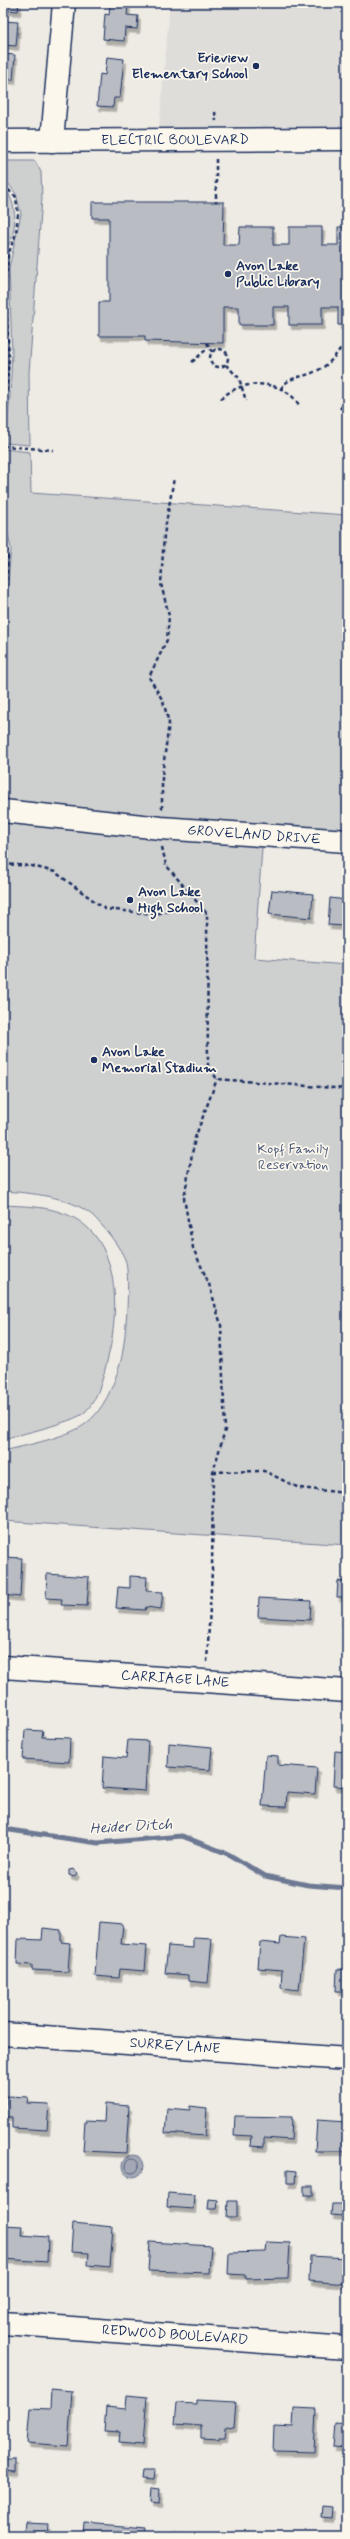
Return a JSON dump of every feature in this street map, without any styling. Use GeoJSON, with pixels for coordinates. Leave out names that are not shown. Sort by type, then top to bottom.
{"type":"FeatureCollection","features":[{"type":"Feature","properties":{"kind":"street"},"geometry":{"type":"LineString","coordinates":[[52,141],[64,3]]}},
{"type":"Feature","properties":{"kind":"street","name":"ELECTRIC BOULEVARD"},"geometry":{"type":"LineString","coordinates":[[3,141],[347,138]]}},
{"type":"Feature","properties":{"kind":"street","name":"GROVELAND DRIVE"},"geometry":{"type":"LineString","coordinates":[[3,811],[161,828],[347,841]]}},
{"type":"Feature","properties":{"kind":"street","name":"CARRIAGE LANE"},"geometry":{"type":"LineString","coordinates":[[3,1667],[347,1691]]}},
{"type":"Feature","properties":{"kind":"street","name":"SURREY LANE"},"geometry":{"type":"LineString","coordinates":[[3,2034],[347,2059]]}},
{"type":"Feature","properties":{"kind":"street","name":"REDWOOD BOULEVARD"},"geometry":{"type":"LineString","coordinates":[[3,2323],[347,2348]]}},
{"type":"Feature","properties":{"kind":"path"},"geometry":{"type":"LineString","coordinates":[[216,154],[216,202]]}},
{"type":"Feature","properties":{"kind":"path"},"geometry":{"type":"LineString","coordinates":[[3,185],[16,197],[18,214],[16,233],[8,255],[5,285],[9,358],[3,434]]}},
{"type":"Feature","properties":{"kind":"path"},"geometry":{"type":"LineString","coordinates":[[207,343],[208,348],[212,352]]}},
{"type":"Feature","properties":{"kind":"path"},"geometry":{"type":"LineString","coordinates":[[282,389],[288,380],[315,372],[325,366],[334,358],[342,346]]}},
{"type":"Feature","properties":{"kind":"path"},"geometry":{"type":"LineString","coordinates":[[192,362],[208,348]]}},
{"type":"Feature","properties":{"kind":"path"},"geometry":{"type":"LineString","coordinates":[[218,349],[224,350],[228,354],[226,365],[221,368],[211,363],[210,357],[212,352],[218,349]]}},
{"type":"Feature","properties":{"kind":"path"},"geometry":{"type":"LineString","coordinates":[[226,365],[239,378],[246,401]]}},
{"type":"Feature","properties":{"kind":"path"},"geometry":{"type":"LineString","coordinates":[[221,399],[226,394],[242,387],[260,385],[282,389],[296,399],[299,405]]}},
{"type":"Feature","properties":{"kind":"path"},"geometry":{"type":"LineString","coordinates":[[340,409],[347,400]]}},
{"type":"Feature","properties":{"kind":"path"},"geometry":{"type":"LineString","coordinates":[[3,446],[54,450]]}},
{"type":"Feature","properties":{"kind":"path"},"geometry":{"type":"LineString","coordinates":[[3,521],[8,558],[3,610]]}},
{"type":"Feature","properties":{"kind":"path"},"geometry":{"type":"LineString","coordinates":[[3,864],[32,866],[55,872],[105,909],[154,914],[182,909],[207,914]]}},
{"type":"Feature","properties":{"kind":"path"},"geometry":{"type":"LineString","coordinates":[[206,1681],[212,1571],[213,1472],[225,1430],[222,1324],[209,1284],[193,1248],[184,1198],[195,1138],[217,1079]]}},
{"type":"Feature","properties":{"kind":"path"},"geometry":{"type":"LineString","coordinates":[[213,1472],[264,1471],[299,1488],[347,1493]]}},
{"type":"Feature","properties":{"kind":"shaded area","name":"Erieview Elementary School"},"geometry":{"type":"Polygon","coordinates":[[[170,3],[347,3],[347,129],[159,129],[170,3]]]}},
{"type":"Feature","properties":{"kind":"green space"},"geometry":{"type":"Polygon","coordinates":[[[3,161],[35,161],[41,172],[42,198],[29,373],[30,445],[5,443],[10,396],[12,353],[9,268],[21,214],[16,194],[8,183],[3,181],[3,161]]]}},
{"type":"Feature","properties":{"kind":"green space"},"geometry":{"type":"Polygon","coordinates":[[[3,188],[8,193],[12,201],[15,220],[12,238],[8,246],[3,251],[3,188]]]}},
{"type":"Feature","properties":{"kind":"green space"},"geometry":{"type":"Polygon","coordinates":[[[3,310],[7,351],[3,409],[3,310]]]}},
{"type":"Feature","properties":{"kind":"green space"},"geometry":{"type":"Polygon","coordinates":[[[4,449],[30,452],[31,493],[347,515],[347,836],[3,806],[3,634],[11,549],[3,509],[4,449]]]}},
{"type":"Feature","properties":{"kind":"green space","name":"Avon Lake High School"},"geometry":{"type":"Polygon","coordinates":[[[3,811],[263,835],[254,958],[347,965],[347,1545],[3,1521],[3,1451],[45,1441],[84,1425],[97,1413],[107,1398],[115,1381],[122,1355],[126,1328],[128,1283],[126,1262],[124,1257],[111,1237],[92,1215],[83,1209],[61,1200],[37,1194],[3,1191],[3,811]]]}},
{"type":"Feature","properties":{"kind":"green space"},"geometry":{"type":"Polygon","coordinates":[[[3,1205],[39,1207],[60,1212],[79,1221],[94,1234],[104,1250],[110,1269],[114,1289],[115,1309],[110,1349],[106,1365],[98,1392],[90,1407],[78,1417],[45,1428],[3,1439],[3,1205]]]}},
{"type":"Feature","properties":{"kind":"water"},"geometry":{"type":"Polygon","coordinates":[[[133,2155],[141,2158],[144,2166],[141,2174],[133,2177],[125,2174],[122,2166],[125,2158],[133,2155]]]}},
{"type":"Feature","properties":{"kind":"building"},"geometry":{"type":"Polygon","coordinates":[[[3,3],[19,3],[18,11],[3,10],[3,3]]]}},
{"type":"Feature","properties":{"kind":"building"},"geometry":{"type":"Polygon","coordinates":[[[110,4],[128,5],[127,15],[138,16],[137,29],[125,28],[124,41],[103,39],[105,14],[109,15],[110,4]]]}},
{"type":"Feature","properties":{"kind":"building"},"geometry":{"type":"Polygon","coordinates":[[[3,21],[18,22],[16,46],[3,45],[3,21]]]}},
{"type":"Feature","properties":{"kind":"building"},"geometry":{"type":"Polygon","coordinates":[[[3,54],[15,55],[13,80],[4,79],[3,90],[3,54]]]}},
{"type":"Feature","properties":{"kind":"building"},"geometry":{"type":"Polygon","coordinates":[[[107,57],[124,59],[120,98],[114,98],[113,107],[97,106],[100,74],[105,75],[107,57]]]}},
{"type":"Feature","properties":{"kind":"building","name":"Avon Lake Public Library"},"geometry":{"type":"Polygon","coordinates":[[[92,202],[224,202],[223,245],[239,245],[240,227],[273,227],[273,245],[289,245],[289,227],[322,227],[322,245],[338,245],[338,227],[347,227],[347,325],[338,325],[338,307],[322,307],[322,325],[289,325],[289,307],[273,307],[273,325],[239,325],[239,307],[223,307],[223,343],[145,341],[145,336],[99,336],[99,302],[109,302],[109,218],[92,218],[92,202]]]}},
{"type":"Feature","properties":{"kind":"building"},"geometry":{"type":"Polygon","coordinates":[[[272,890],[313,894],[311,918],[269,914],[272,890]]]}},
{"type":"Feature","properties":{"kind":"building"},"geometry":{"type":"Polygon","coordinates":[[[330,898],[347,900],[347,936],[343,935],[344,926],[328,925],[330,898]]]}},
{"type":"Feature","properties":{"kind":"building"},"geometry":{"type":"Polygon","coordinates":[[[3,1557],[22,1558],[20,1597],[3,1595],[3,1557]]]}},
{"type":"Feature","properties":{"kind":"building"},"geometry":{"type":"Polygon","coordinates":[[[47,1574],[89,1577],[87,1606],[61,1605],[62,1599],[46,1598],[47,1574]]]}},
{"type":"Feature","properties":{"kind":"building"},"geometry":{"type":"Polygon","coordinates":[[[130,1576],[147,1577],[146,1591],[163,1592],[161,1609],[146,1607],[145,1610],[116,1608],[118,1587],[130,1588],[130,1576]]]}},
{"type":"Feature","properties":{"kind":"building"},"geometry":{"type":"Polygon","coordinates":[[[345,1577],[347,1577],[347,1626],[342,1625],[344,1597],[337,1597],[338,1581],[344,1582],[345,1577]]]}},
{"type":"Feature","properties":{"kind":"building"},"geometry":{"type":"Polygon","coordinates":[[[259,1598],[311,1601],[310,1620],[258,1617],[259,1598]]]}},
{"type":"Feature","properties":{"kind":"building"},"geometry":{"type":"Polygon","coordinates":[[[25,1730],[43,1731],[42,1737],[70,1738],[69,1762],[23,1759],[25,1730]]]}},
{"type":"Feature","properties":{"kind":"building"},"geometry":{"type":"Polygon","coordinates":[[[128,1740],[148,1741],[145,1791],[102,1788],[104,1756],[126,1758],[128,1740]]]}},
{"type":"Feature","properties":{"kind":"building"},"geometry":{"type":"Polygon","coordinates":[[[169,1743],[212,1747],[210,1770],[168,1767],[169,1743]]]}},
{"type":"Feature","properties":{"kind":"building"},"geometry":{"type":"Polygon","coordinates":[[[335,1751],[347,1752],[347,1787],[333,1786],[335,1751]]]}},
{"type":"Feature","properties":{"kind":"building"},"geometry":{"type":"Polygon","coordinates":[[[266,1755],[278,1756],[278,1765],[317,1768],[315,1794],[287,1792],[286,1807],[262,1806],[266,1755]]]}},
{"type":"Feature","properties":{"kind":"building"},"geometry":{"type":"Polygon","coordinates":[[[74,1869],[77,1873],[74,1877],[69,1875],[69,1870],[74,1869]]]}},
{"type":"Feature","properties":{"kind":"building"},"geometry":{"type":"Polygon","coordinates":[[[99,1922],[123,1924],[121,1944],[147,1946],[145,1971],[120,1969],[119,1978],[95,1976],[99,1922]]]}},
{"type":"Feature","properties":{"kind":"building"},"geometry":{"type":"Polygon","coordinates":[[[43,1928],[61,1930],[61,1942],[70,1943],[68,1972],[32,1970],[32,1965],[17,1964],[18,1939],[42,1940],[43,1928]]]}},
{"type":"Feature","properties":{"kind":"building"},"geometry":{"type":"Polygon","coordinates":[[[281,1937],[304,1939],[299,1990],[281,1988],[282,1970],[258,1968],[260,1942],[280,1944],[281,1937]]]}},
{"type":"Feature","properties":{"kind":"building"},"geometry":{"type":"Polygon","coordinates":[[[193,1938],[212,1939],[208,1983],[188,1981],[188,1975],[165,1973],[168,1946],[193,1948],[193,1938]]]}},
{"type":"Feature","properties":{"kind":"building"},"geometry":{"type":"Polygon","coordinates":[[[337,1969],[347,1970],[347,1991],[336,1991],[337,1969]]]}},
{"type":"Feature","properties":{"kind":"building"},"geometry":{"type":"Polygon","coordinates":[[[7,2096],[28,2097],[27,2103],[49,2104],[47,2130],[12,2128],[12,2117],[5,2117],[7,2096]]]}},
{"type":"Feature","properties":{"kind":"building"},"geometry":{"type":"Polygon","coordinates":[[[105,2104],[129,2106],[126,2153],[83,2151],[85,2121],[104,2122],[105,2104]]]}},
{"type":"Feature","properties":{"kind":"building"},"geometry":{"type":"Polygon","coordinates":[[[190,2106],[207,2108],[205,2136],[165,2133],[167,2108],[190,2110],[190,2106]]]}},
{"type":"Feature","properties":{"kind":"building"},"geometry":{"type":"Polygon","coordinates":[[[235,2116],[292,2117],[291,2140],[264,2138],[264,2147],[250,2146],[251,2136],[234,2135],[235,2116]]]}},
{"type":"Feature","properties":{"kind":"building"},"geometry":{"type":"Polygon","coordinates":[[[317,2120],[347,2122],[347,2151],[315,2151],[317,2120]]]}},
{"type":"Feature","properties":{"kind":"building"},"geometry":{"type":"Polygon","coordinates":[[[287,2170],[296,2171],[295,2183],[287,2183],[287,2170]]]}},
{"type":"Feature","properties":{"kind":"building"},"geometry":{"type":"Polygon","coordinates":[[[304,2186],[313,2186],[313,2195],[304,2195],[304,2186]]]}},
{"type":"Feature","properties":{"kind":"building"},"geometry":{"type":"Polygon","coordinates":[[[168,2193],[194,2195],[193,2209],[167,2207],[168,2193]]]}},
{"type":"Feature","properties":{"kind":"building"},"geometry":{"type":"Polygon","coordinates":[[[209,2199],[218,2200],[217,2209],[208,2209],[209,2199]]]}},
{"type":"Feature","properties":{"kind":"building"},"geometry":{"type":"Polygon","coordinates":[[[228,2201],[237,2201],[237,2217],[227,2217],[228,2201]]]}},
{"type":"Feature","properties":{"kind":"building"},"geometry":{"type":"Polygon","coordinates":[[[332,2204],[345,2204],[344,2216],[331,2215],[332,2204]]]}},
{"type":"Feature","properties":{"kind":"building"},"geometry":{"type":"Polygon","coordinates":[[[73,2223],[113,2227],[110,2267],[88,2265],[89,2253],[71,2252],[73,2223]]]}},
{"type":"Feature","properties":{"kind":"building"},"geometry":{"type":"Polygon","coordinates":[[[3,2225],[22,2226],[21,2235],[48,2237],[47,2262],[3,2259],[3,2225]]]}},
{"type":"Feature","properties":{"kind":"building"},"geometry":{"type":"Polygon","coordinates":[[[150,2242],[211,2246],[209,2273],[148,2271],[150,2242]]]}},
{"type":"Feature","properties":{"kind":"building"},"geometry":{"type":"Polygon","coordinates":[[[266,2242],[290,2243],[288,2278],[245,2279],[245,2275],[228,2274],[229,2253],[265,2252],[266,2242]]]}},
{"type":"Feature","properties":{"kind":"building"},"geometry":{"type":"Polygon","coordinates":[[[310,2256],[347,2258],[347,2284],[309,2281],[310,2256]]]}},
{"type":"Feature","properties":{"kind":"building"},"geometry":{"type":"Polygon","coordinates":[[[51,2389],[72,2391],[68,2446],[27,2443],[30,2408],[50,2409],[51,2389]]]}},
{"type":"Feature","properties":{"kind":"building"},"geometry":{"type":"Polygon","coordinates":[[[127,2395],[147,2397],[143,2444],[119,2442],[120,2432],[104,2431],[106,2407],[126,2409],[127,2395]]]}},
{"type":"Feature","properties":{"kind":"building"},"geometry":{"type":"Polygon","coordinates":[[[197,2400],[236,2402],[234,2428],[226,2427],[225,2437],[219,2437],[219,2439],[201,2438],[201,2426],[175,2424],[177,2403],[197,2404],[197,2400]]]}},
{"type":"Feature","properties":{"kind":"building"},"geometry":{"type":"Polygon","coordinates":[[[294,2408],[316,2409],[314,2452],[273,2451],[274,2426],[293,2427],[294,2408]]]}},
{"type":"Feature","properties":{"kind":"building"},"geometry":{"type":"Polygon","coordinates":[[[335,2424],[347,2425],[347,2448],[333,2447],[335,2424]]]}},
{"type":"Feature","properties":{"kind":"building"},"geometry":{"type":"Polygon","coordinates":[[[3,2459],[16,2459],[16,2471],[3,2470],[3,2459]]]}},
{"type":"Feature","properties":{"kind":"building"},"geometry":{"type":"Polygon","coordinates":[[[142,2471],[154,2471],[153,2480],[141,2479],[142,2471]]]}},
{"type":"Feature","properties":{"kind":"building"},"geometry":{"type":"Polygon","coordinates":[[[152,2488],[160,2489],[159,2503],[151,2502],[152,2488]]]}},
{"type":"Feature","properties":{"kind":"building"},"geometry":{"type":"Polygon","coordinates":[[[322,2506],[332,2507],[331,2518],[321,2517],[322,2506]]]}},
{"type":"Feature","properties":{"kind":"building"},"geometry":{"type":"Polygon","coordinates":[[[25,2523],[48,2524],[47,2536],[9,2536],[9,2533],[24,2533],[25,2523]]]}},
{"type":"Feature","properties":{"kind":"building"},"geometry":{"type":"Polygon","coordinates":[[[85,2523],[147,2528],[146,2536],[84,2536],[85,2523]]]}},
{"type":"Feature","properties":{"kind":"building"},"geometry":{"type":"Polygon","coordinates":[[[174,2531],[194,2533],[194,2536],[174,2536],[174,2531]]]}},
{"type":"Feature","properties":{"kind":"waterway","name":"Heider Ditch"},"geometry":{"type":"LineString","coordinates":[[3,1829],[98,1843],[182,1836],[228,1854],[265,1876],[308,1885],[347,1888]]}},
{"type":"Feature","properties":{"kind":"place","name":"Erieview Elementary School"},"geometry":{"type":"Point","coordinates":[256,66]}},
{"type":"Feature","properties":{"kind":"place","name":"Avon Lake Public Library"},"geometry":{"type":"Point","coordinates":[228,274]}},
{"type":"Feature","properties":{"kind":"place","name":"Avon Lake High School"},"geometry":{"type":"Point","coordinates":[130,900]}},
{"type":"Feature","properties":{"kind":"place","name":"Avon Lake Memorial Stadium"},"geometry":{"type":"Point","coordinates":[94,1060]}},
{"type":"Feature","properties":{"kind":"park label","name":"Kopf Family Reservation"},"geometry":{"type":"Point","coordinates":[293,1158]}}]}
